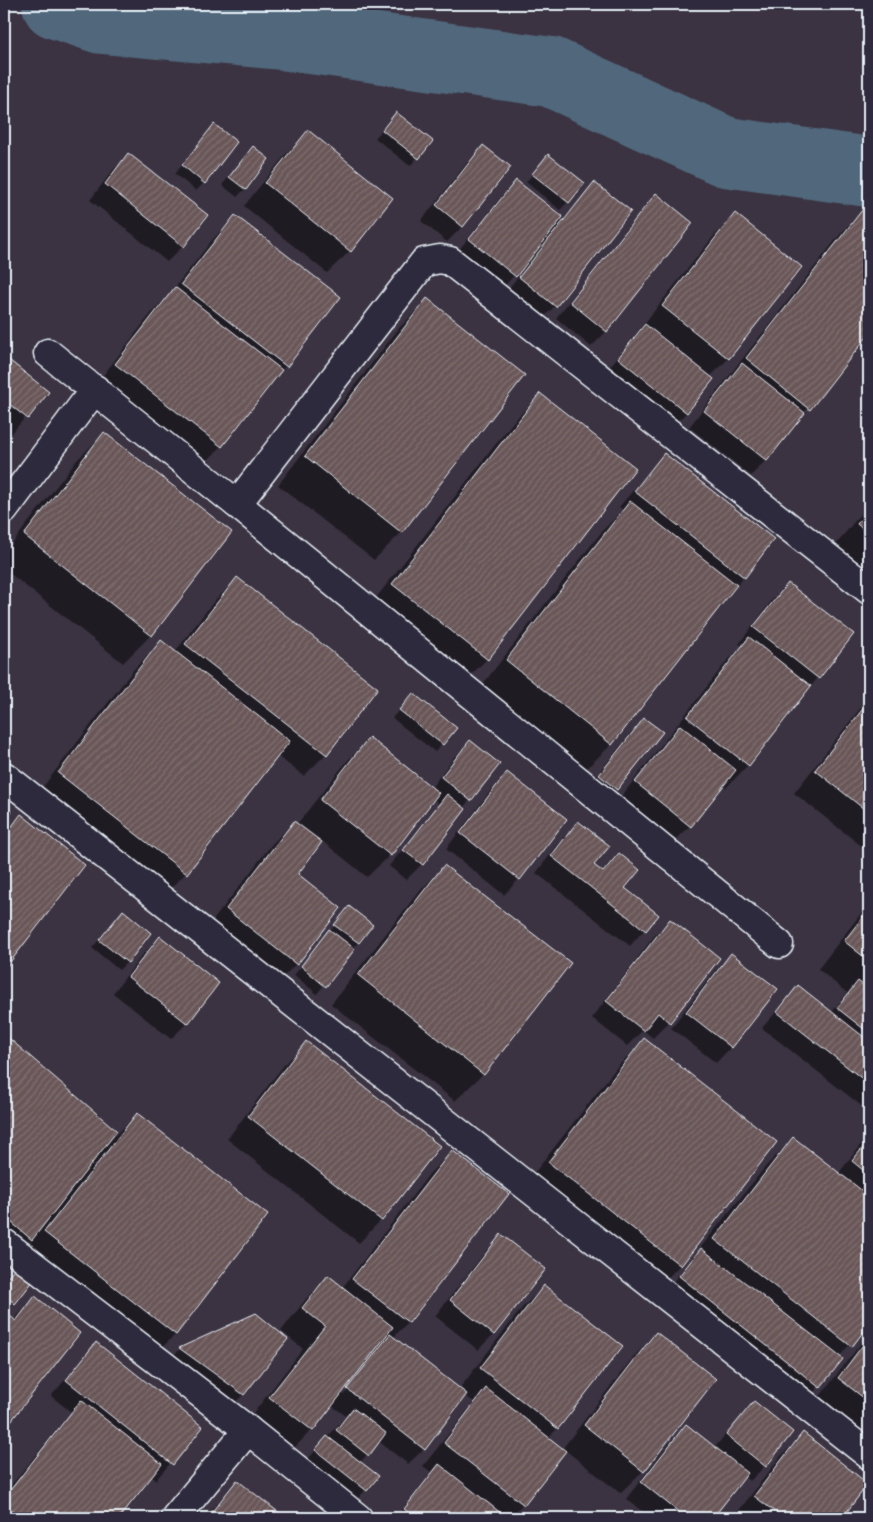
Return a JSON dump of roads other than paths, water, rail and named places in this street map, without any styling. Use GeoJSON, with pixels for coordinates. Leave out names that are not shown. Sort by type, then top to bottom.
{"type":"FeatureCollection","features":[{"type":"Feature","properties":{"kind":"street"},"geometry":{"type":"LineString","coordinates":[[236,504],[424,262],[440,259],[450,262],[869,590]]}},
{"type":"Feature","properties":{"kind":"street"},"geometry":{"type":"LineString","coordinates":[[48,353],[95,389],[779,944]]}},
{"type":"Feature","properties":{"kind":"street"},"geometry":{"type":"LineString","coordinates":[[4,510],[95,389]]}},
{"type":"Feature","properties":{"kind":"street"},"geometry":{"type":"LineString","coordinates":[[4,776],[869,1455]]}},
{"type":"Feature","properties":{"kind":"street"},"geometry":{"type":"LineString","coordinates":[[4,1243],[248,1430],[358,1518]]}},
{"type":"Feature","properties":{"kind":"street"},"geometry":{"type":"LineString","coordinates":[[175,1518],[248,1430]]}},
{"type":"Feature","properties":{"kind":"waterway"},"geometry":{"type":"LineString","coordinates":[[57,4],[102,19],[282,35],[551,72],[726,152],[869,172]]}}]}
